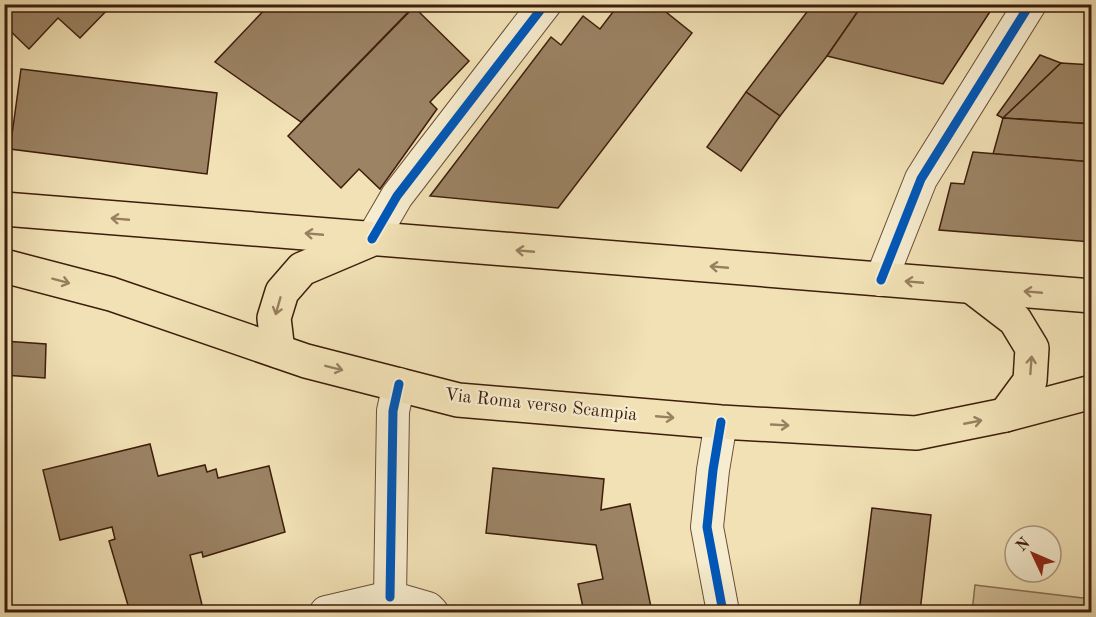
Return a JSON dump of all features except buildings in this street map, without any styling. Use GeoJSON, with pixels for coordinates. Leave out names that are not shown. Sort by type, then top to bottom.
{"type":"FeatureCollection","features":[{"type":"Feature","properties":{"kind":"main road"},"geometry":{"type":"LineString","coordinates":[[4,209],[1092,296]]}},
{"type":"Feature","properties":{"kind":"main road"},"geometry":{"type":"LineString","coordinates":[[278,351],[274,318],[282,292],[302,269],[372,239]]}},
{"type":"Feature","properties":{"kind":"main road","name":"Via Roma verso Scampia"},"geometry":{"type":"LineString","coordinates":[[4,266],[111,294],[306,361],[458,400],[721,422],[916,433],[1005,415],[1092,392]]}},
{"type":"Feature","properties":{"kind":"main road"},"geometry":{"type":"LineString","coordinates":[[972,287],[1015,320],[1032,348],[1030,381],[1005,415]]}},
{"type":"Feature","properties":{"kind":"street"},"geometry":{"type":"LineString","coordinates":[[372,239],[397,196],[545,4]]}},
{"type":"Feature","properties":{"kind":"street"},"geometry":{"type":"LineString","coordinates":[[881,280],[921,179],[1030,4]]}},
{"type":"Feature","properties":{"kind":"street"},"geometry":{"type":"LineString","coordinates":[[390,597],[393,411],[399,384]]}},
{"type":"Feature","properties":{"kind":"street"},"geometry":{"type":"LineString","coordinates":[[721,422],[706,527],[723,612]]}},
{"type":"Feature","properties":{"kind":"street"},"geometry":{"type":"LineString","coordinates":[[326,612],[390,597],[428,608],[432,612]]}},
{"type":"Feature","properties":{"kind":"shaded area"},"geometry":{"type":"Polygon","coordinates":[[[975,585],[1091,599],[1091,612],[972,612],[975,585]]]}},
{"type":"Feature","properties":{"kind":"cycle path"},"geometry":{"type":"LineString","coordinates":[[372,239],[397,196],[545,4]]}},
{"type":"Feature","properties":{"kind":"cycle path"},"geometry":{"type":"LineString","coordinates":[[881,280],[921,179],[1030,4]]}},
{"type":"Feature","properties":{"kind":"cycle path"},"geometry":{"type":"LineString","coordinates":[[390,597],[393,411],[399,384]]}},
{"type":"Feature","properties":{"kind":"cycle path"},"geometry":{"type":"LineString","coordinates":[[721,422],[707,527],[723,612]]}}]}
